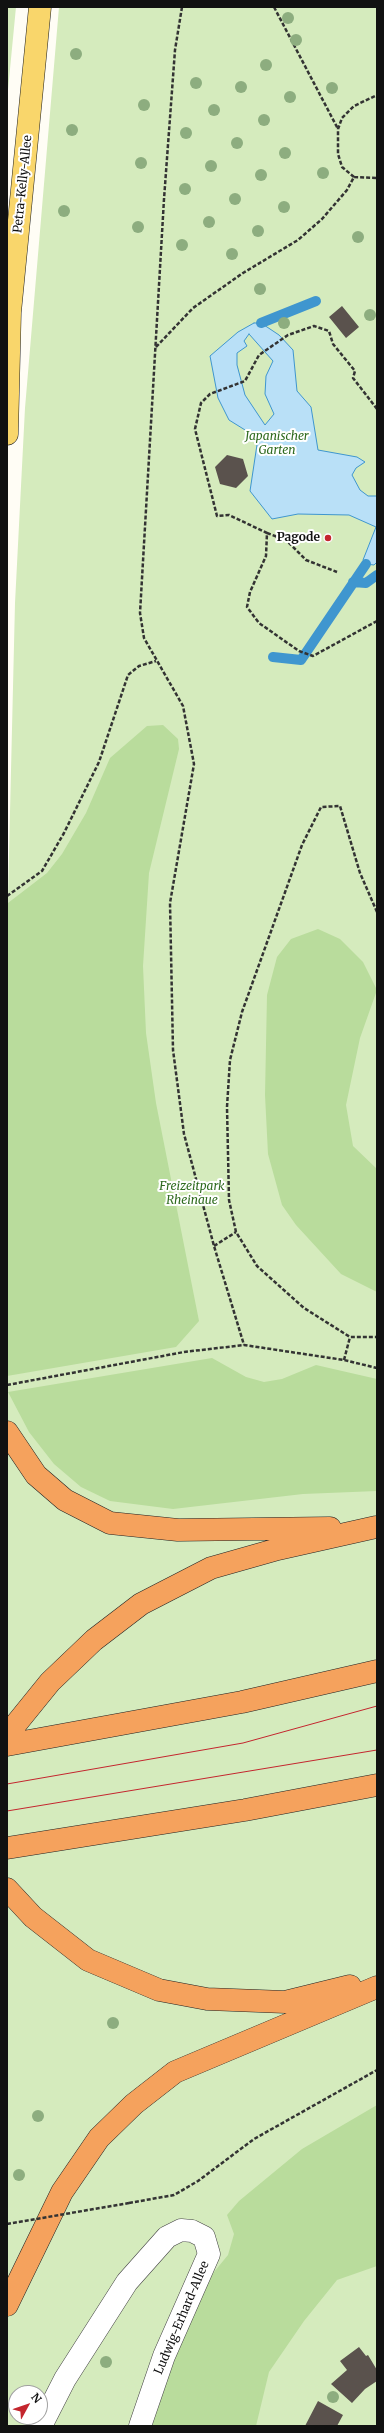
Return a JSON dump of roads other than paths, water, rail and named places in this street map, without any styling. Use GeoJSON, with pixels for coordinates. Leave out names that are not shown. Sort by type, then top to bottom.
{"type":"FeatureCollection","features":[{"type":"Feature","properties":{"kind":"highway"},"geometry":{"type":"LineString","coordinates":[[7,1432],[42,1480],[65,1500],[110,1523],[178,1530],[377,1527]]}},
{"type":"Feature","properties":{"kind":"highway"},"geometry":{"type":"LineString","coordinates":[[7,1735],[50,1682],[94,1640],[141,1604],[211,1568],[278,1549],[377,1527]]}},
{"type":"Feature","properties":{"kind":"highway"},"geometry":{"type":"LineString","coordinates":[[7,1745],[242,1702],[377,1671]]}},
{"type":"Feature","properties":{"kind":"highway"},"geometry":{"type":"LineString","coordinates":[[7,1848],[245,1810],[377,1785]]}},
{"type":"Feature","properties":{"kind":"highway"},"geometry":{"type":"LineString","coordinates":[[7,1889],[33,1917],[88,1960],[159,1990],[207,1999],[285,2002],[377,1980]]}},
{"type":"Feature","properties":{"kind":"highway"},"geometry":{"type":"LineString","coordinates":[[7,2305],[62,2192],[100,2138],[134,2104],[175,2072],[377,1987]]}},
{"type":"Feature","properties":{"kind":"main road","name":"Petra-Kelly-Allee"},"geometry":{"type":"LineString","coordinates":[[7,434],[9,312],[40,7]]}},
{"type":"Feature","properties":{"kind":"lane","name":"Ludwig-Erhard-Allee"},"geometry":{"type":"LineString","coordinates":[[41,2426],[65,2379],[127,2282],[167,2237],[181,2230],[192,2231],[204,2237],[209,2254],[164,2356],[140,2426]]}},
{"type":"Feature","properties":{"kind":"water"},"geometry":{"type":"Polygon","coordinates":[[[254,323],[261,323],[279,335],[293,350],[297,391],[311,407],[318,450],[357,457],[365,462],[356,468],[352,475],[360,490],[368,496],[377,496],[377,562],[374,565],[366,564],[363,560],[376,527],[349,515],[298,514],[272,519],[250,491],[258,438],[229,420],[218,398],[210,356],[238,332],[254,323]],[[249,334],[244,341],[247,346],[237,353],[237,365],[245,395],[265,425],[274,414],[265,394],[266,376],[273,361],[249,334]]]}},
{"type":"Feature","properties":{"kind":"waterway"},"geometry":{"type":"LineString","coordinates":[[261,323],[316,301]]}},
{"type":"Feature","properties":{"kind":"waterway"},"geometry":{"type":"LineString","coordinates":[[273,657],[301,660],[366,564]]}},
{"type":"Feature","properties":{"kind":"waterway"},"geometry":{"type":"LineString","coordinates":[[353,582],[366,583],[377,575]]}},
{"type":"Feature","properties":{"kind":"tram line"},"geometry":{"type":"LineString","coordinates":[[7,1784],[243,1743],[377,1706]]}},
{"type":"Feature","properties":{"kind":"tram line"},"geometry":{"type":"LineString","coordinates":[[7,1811],[377,1750]]}},
{"type":"Feature","properties":{"kind":"place","name":"Pagode"},"geometry":{"type":"Point","coordinates":[328,538]}},
{"type":"Feature","properties":{"kind":"park label","name":"Japanischer Garten"},"geometry":{"type":"Point","coordinates":[277,444]}},
{"type":"Feature","properties":{"kind":"park label","name":"Freizeitpark Rheinaue"},"geometry":{"type":"Point","coordinates":[192,1194]}}]}
